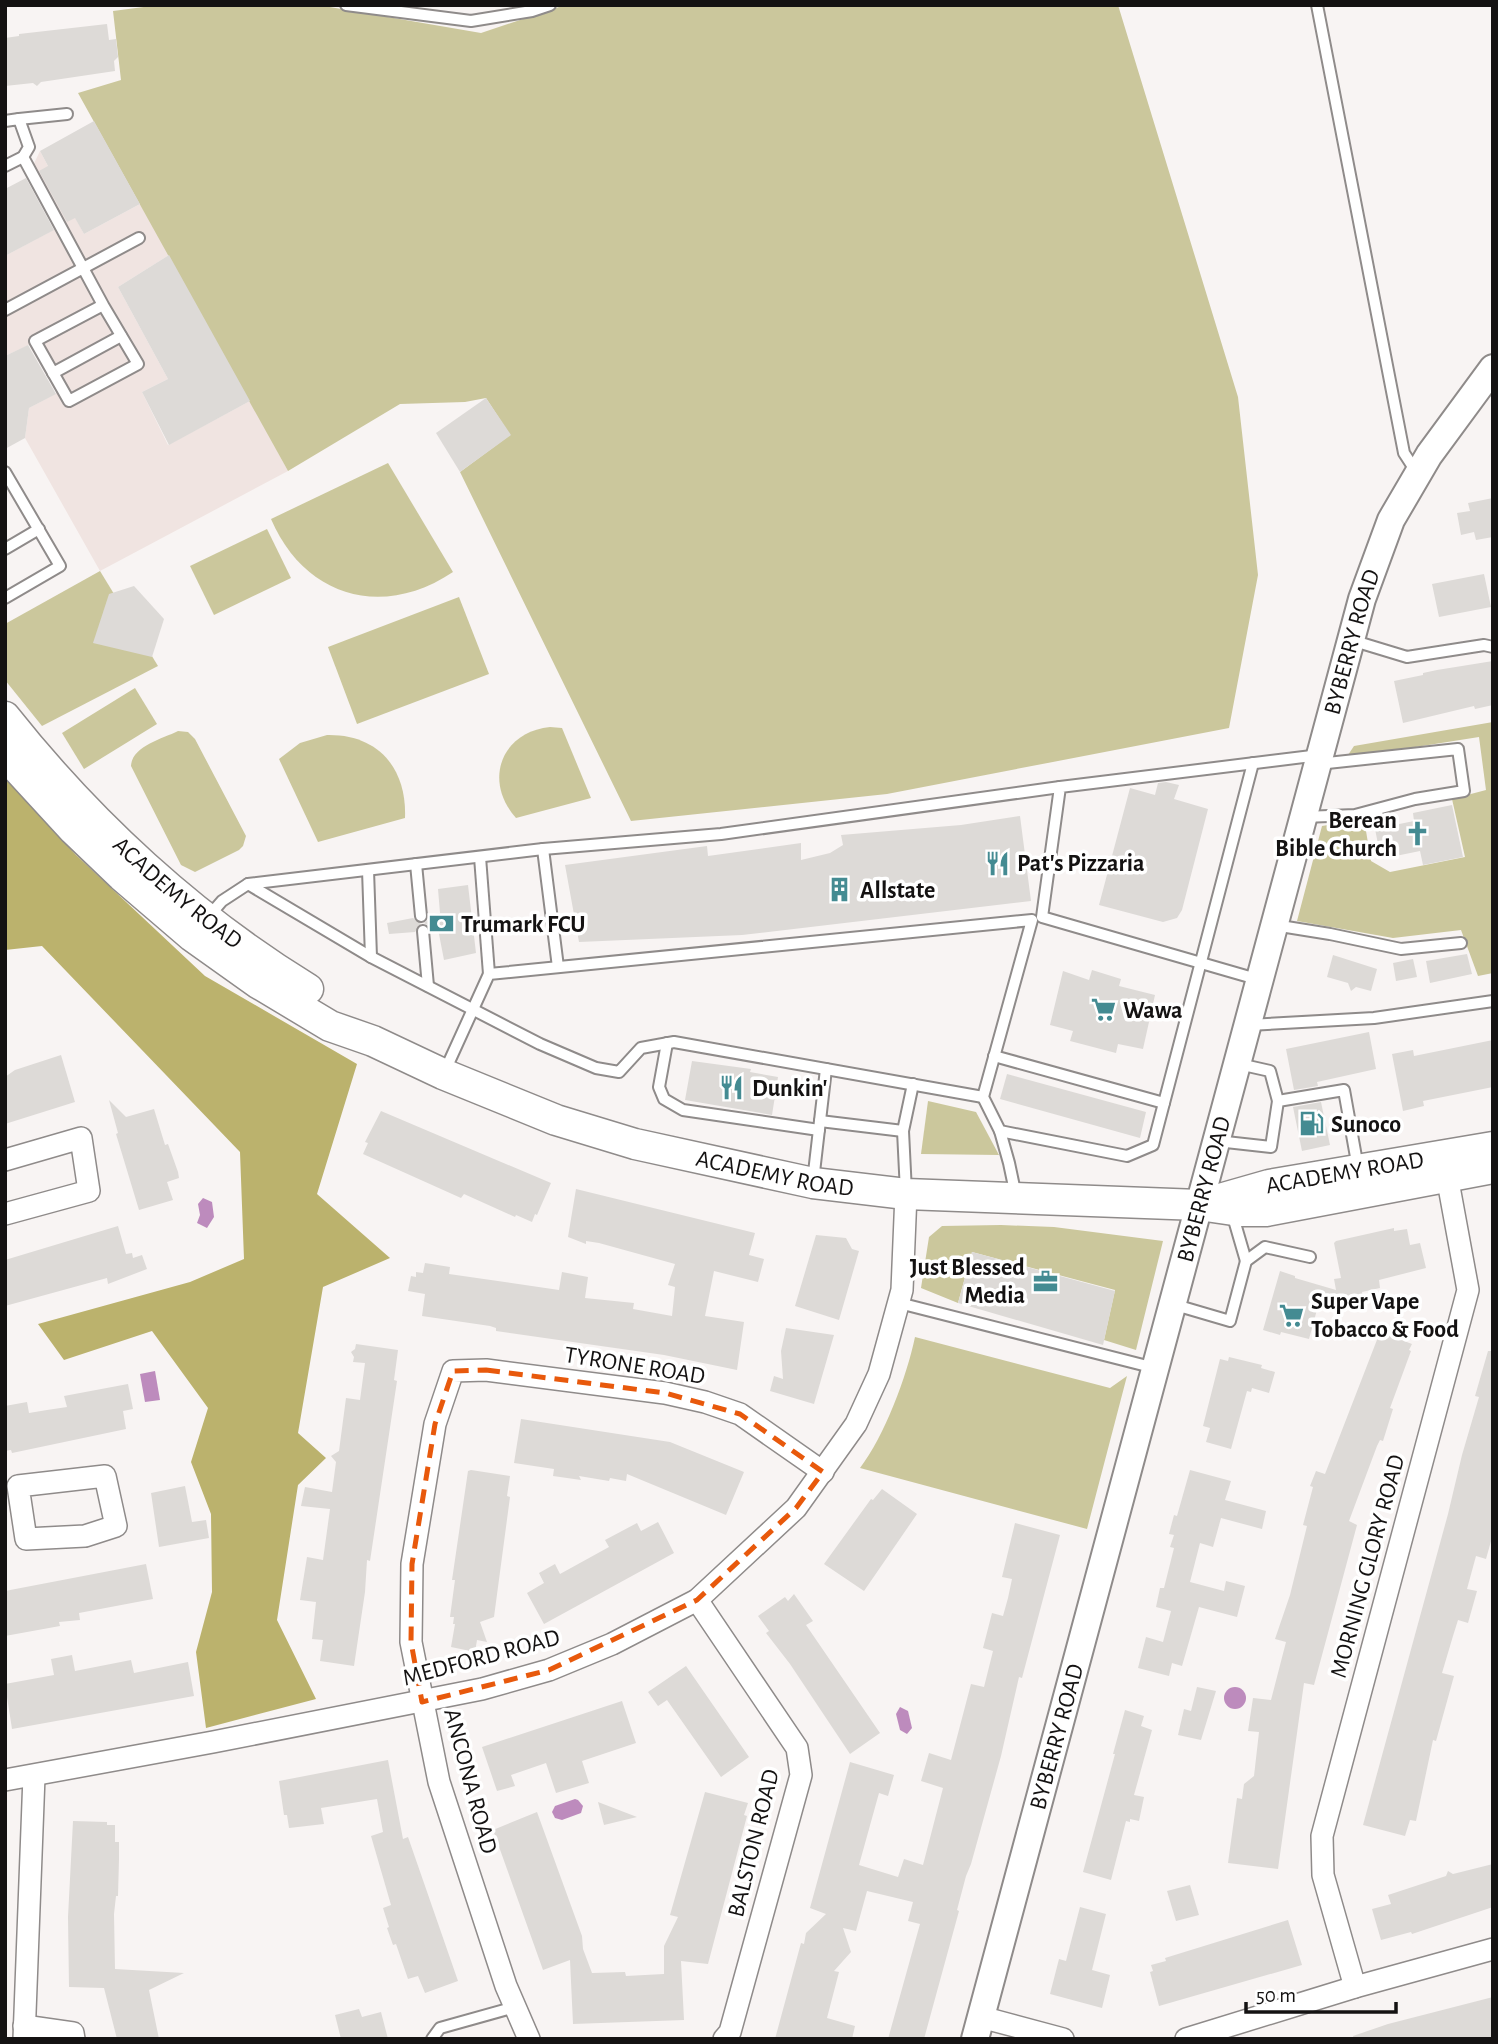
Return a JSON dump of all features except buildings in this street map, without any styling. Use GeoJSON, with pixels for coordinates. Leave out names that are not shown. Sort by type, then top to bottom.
{"type":"FeatureCollection","features":[{"type":"Feature","properties":{"kind":"main road","name":"ACADEMY ROAD"},"geometry":{"type":"LineString","coordinates":[[5,717],[67,789],[137,859],[207,919],[278,971],[339,1008],[373,1041]]}},
{"type":"Feature","properties":{"kind":"main road","name":"ACADEMY ROAD"},"geometry":{"type":"LineString","coordinates":[[5,755],[74,830],[122,876],[192,936],[258,983],[330,1026],[373,1041],[443,1074],[556,1120],[635,1144],[813,1182],[906,1194],[1199,1205],[1231,1203],[1266,1211],[1446,1166],[1493,1147]]}},
{"type":"Feature","properties":{"kind":"main road","name":"ACADEMY ROAD"},"geometry":{"type":"LineString","coordinates":[[1231,1203],[1269,1185],[1359,1170],[1446,1166],[1493,1168]]}},
{"type":"Feature","properties":{"kind":"street","name":"BYBERRY ROAD"},"geometry":{"type":"LineString","coordinates":[[978,2028],[1362,599],[1391,520],[1418,475],[1493,368]]}},
{"type":"Feature","properties":{"kind":"street"},"geometry":{"type":"LineString","coordinates":[[5,1160],[81,1138],[89,1191],[5,1214]]}},
{"type":"Feature","properties":{"kind":"street","name":"MORNING GLORY ROAD"},"geometry":{"type":"LineString","coordinates":[[1355,1987],[1323,1875],[1322,1836],[1468,1290],[1446,1166]]}},
{"type":"Feature","properties":{"kind":"street","name":"MEDFORD ROAD"},"geometry":{"type":"LineString","coordinates":[[5,1780],[482,1689],[548,1670],[612,1644],[697,1600],[796,1508],[856,1424],[889,1342],[899,1303],[905,1253],[906,1194]]}},
{"type":"Feature","properties":{"kind":"street","name":"ANCONA ROAD"},"geometry":{"type":"LineString","coordinates":[[502,1372],[453,1371],[435,1424],[412,1564],[411,1642],[439,1782],[515,2007],[529,2039]]}},
{"type":"Feature","properties":{"kind":"street","name":"TYRONE ROAD"},"geometry":{"type":"LineString","coordinates":[[502,1372],[665,1393],[705,1402],[740,1413],[823,1472]]}},
{"type":"Feature","properties":{"kind":"street"},"geometry":{"type":"LineString","coordinates":[[105,1476],[116,1526],[85,1535],[15,1541],[18,1486],[105,1476]]}},
{"type":"Feature","properties":{"kind":"street","name":"BALSTON ROAD"},"geometry":{"type":"LineString","coordinates":[[697,1600],[797,1748],[801,1775],[730,2032],[724,2039]]}},
{"type":"Feature","properties":{"kind":"street"},"geometry":{"type":"LineString","coordinates":[[34,1776],[24,2032],[73,2033],[74,2039]]}},
{"type":"Feature","properties":{"kind":"street"},"geometry":{"type":"LineString","coordinates":[[1186,2039],[1355,1987],[1493,1950]]}},
{"type":"Feature","properties":{"kind":"street"},"geometry":{"type":"LineString","coordinates":[[978,2028],[1063,2039]]}},
{"type":"Feature","properties":{"kind":"lane"},"geometry":{"type":"LineString","coordinates":[[346,5],[471,22],[550,5]]}},
{"type":"Feature","properties":{"kind":"lane"},"geometry":{"type":"LineString","coordinates":[[1317,5],[1404,453],[1418,475]]}},
{"type":"Feature","properties":{"kind":"lane"},"geometry":{"type":"LineString","coordinates":[[5,121],[67,114]]}},
{"type":"Feature","properties":{"kind":"lane"},"geometry":{"type":"LineString","coordinates":[[5,166],[23,157],[29,147],[19,119]]}},
{"type":"Feature","properties":{"kind":"lane"},"geometry":{"type":"LineString","coordinates":[[23,157],[138,364],[69,401],[35,341],[103,305]]}},
{"type":"Feature","properties":{"kind":"lane"},"geometry":{"type":"LineString","coordinates":[[5,310],[139,238]]}},
{"type":"Feature","properties":{"kind":"lane"},"geometry":{"type":"LineString","coordinates":[[53,373],[121,336]]}},
{"type":"Feature","properties":{"kind":"lane"},"geometry":{"type":"LineString","coordinates":[[5,472],[60,566],[5,598]]}},
{"type":"Feature","properties":{"kind":"lane"},"geometry":{"type":"LineString","coordinates":[[5,549],[39,529]]}},
{"type":"Feature","properties":{"kind":"lane"},"geometry":{"type":"LineString","coordinates":[[1351,640],[1407,657],[1484,645],[1493,647]]}},
{"type":"Feature","properties":{"kind":"lane"},"geometry":{"type":"LineString","coordinates":[[207,919],[222,901],[248,884],[543,849],[721,834],[1253,763],[1458,748],[1464,791],[1415,799],[1355,815],[1303,817]]}},
{"type":"Feature","properties":{"kind":"lane"},"geometry":{"type":"LineString","coordinates":[[1000,1131],[1128,1156],[1153,1145],[1253,763]]}},
{"type":"Feature","properties":{"kind":"lane"},"geometry":{"type":"LineString","coordinates":[[1016,1199],[1000,1131],[983,1097],[1037,919],[1060,787]]}},
{"type":"Feature","properties":{"kind":"lane"},"geometry":{"type":"LineString","coordinates":[[543,849],[558,967]]}},
{"type":"Feature","properties":{"kind":"lane"},"geometry":{"type":"LineString","coordinates":[[443,1074],[489,974],[480,856]]}},
{"type":"Feature","properties":{"kind":"lane"},"geometry":{"type":"LineString","coordinates":[[416,864],[421,916]]}},
{"type":"Feature","properties":{"kind":"lane"},"geometry":{"type":"LineString","coordinates":[[368,870],[371,957]]}},
{"type":"Feature","properties":{"kind":"lane"},"geometry":{"type":"LineString","coordinates":[[248,884],[371,957],[540,1044],[596,1068],[619,1072],[641,1048],[674,1042],[983,1097]]}},
{"type":"Feature","properties":{"kind":"lane"},"geometry":{"type":"LineString","coordinates":[[489,974],[1037,919],[1259,980]]}},
{"type":"Feature","properties":{"kind":"lane"},"geometry":{"type":"LineString","coordinates":[[1274,925],[1401,949],[1461,943]]}},
{"type":"Feature","properties":{"kind":"lane"},"geometry":{"type":"LineString","coordinates":[[422,931],[428,986]]}},
{"type":"Feature","properties":{"kind":"lane"},"geometry":{"type":"LineString","coordinates":[[1248,1025],[1374,1018],[1493,1001]]}},
{"type":"Feature","properties":{"kind":"lane"},"geometry":{"type":"LineString","coordinates":[[667,1043],[659,1087],[664,1099],[683,1110],[820,1126],[903,1131]]}},
{"type":"Feature","properties":{"kind":"lane"},"geometry":{"type":"LineString","coordinates":[[995,1056],[1164,1103]]}},
{"type":"Feature","properties":{"kind":"lane"},"geometry":{"type":"LineString","coordinates":[[1216,1141],[1271,1147],[1278,1101],[1270,1071],[1237,1064]]}},
{"type":"Feature","properties":{"kind":"lane"},"geometry":{"type":"LineString","coordinates":[[813,1182],[827,1069]]}},
{"type":"Feature","properties":{"kind":"lane"},"geometry":{"type":"LineString","coordinates":[[906,1194],[903,1131],[914,1084]]}},
{"type":"Feature","properties":{"kind":"lane"},"geometry":{"type":"LineString","coordinates":[[1278,1101],[1344,1090],[1359,1170]]}},
{"type":"Feature","properties":{"kind":"lane"},"geometry":{"type":"LineString","coordinates":[[1172,1304],[1230,1321],[1246,1261],[1231,1203]]}},
{"type":"Feature","properties":{"kind":"lane"},"geometry":{"type":"LineString","coordinates":[[1246,1261],[1265,1247],[1310,1256]]}},
{"type":"Feature","properties":{"kind":"lane"},"geometry":{"type":"LineString","coordinates":[[899,1303],[1155,1368]]}},
{"type":"Feature","properties":{"kind":"lane"},"geometry":{"type":"LineString","coordinates":[[432,2039],[440,2028],[515,2007]]}},
{"type":"Feature","properties":{"kind":"highlighted area"},"geometry":{"type":"Polygon","coordinates":[[[486,1370],[665,1393],[740,1414],[823,1472],[796,1508],[697,1600],[549,1670],[422,1702],[411,1642],[412,1564],[435,1424],[453,1371],[486,1370]]]}},
{"type":"Feature","properties":{"kind":"shaded area"},"geometry":{"type":"Polygon","coordinates":[[[159,5],[318,5],[481,33],[565,5],[1118,5],[1238,397],[1258,575],[1229,728],[887,794],[631,821],[460,472],[510,435],[486,398],[465,402],[400,404],[288,471],[78,93],[121,80],[113,11],[159,5]]]}},
{"type":"Feature","properties":{"kind":"shaded area"},"geometry":{"type":"Polygon","coordinates":[[[40,151],[84,234],[140,204],[169,255],[118,287],[168,379],[142,392],[168,445],[250,401],[288,471],[100,571],[25,438],[29,408],[57,393],[29,345],[5,356],[5,256],[55,229],[27,178],[40,151]]]}},
{"type":"Feature","properties":{"kind":"shaded area"},"geometry":{"type":"Polygon","coordinates":[[[388,463],[453,572],[400,595],[374,597],[348,593],[325,583],[304,567],[286,546],[271,519],[388,463]]]}},
{"type":"Feature","properties":{"kind":"shaded area"},"geometry":{"type":"Polygon","coordinates":[[[267,529],[291,578],[214,615],[190,566],[267,529]]]}},
{"type":"Feature","properties":{"kind":"shaded area"},"geometry":{"type":"Polygon","coordinates":[[[100,571],[158,666],[42,726],[5,680],[5,624],[100,571]]]}},
{"type":"Feature","properties":{"kind":"shaded area"},"geometry":{"type":"Polygon","coordinates":[[[459,597],[489,674],[357,724],[328,647],[459,597]]]}},
{"type":"Feature","properties":{"kind":"shaded area"},"geometry":{"type":"Polygon","coordinates":[[[135,688],[157,724],[84,769],[62,733],[135,688]]]}},
{"type":"Feature","properties":{"kind":"shaded area"},"geometry":{"type":"Polygon","coordinates":[[[1493,722],[1493,973],[1478,976],[1461,930],[1393,938],[1297,921],[1322,826],[1364,819],[1371,861],[1390,872],[1465,857],[1452,799],[1486,790],[1479,737],[1346,758],[1354,746],[1493,722]]]}},
{"type":"Feature","properties":{"kind":"shaded area"},"geometry":{"type":"Polygon","coordinates":[[[550,727],[562,728],[591,798],[516,818],[500,789],[502,760],[519,738],[550,727]]]}},
{"type":"Feature","properties":{"kind":"shaded area"},"geometry":{"type":"Polygon","coordinates":[[[178,731],[188,732],[195,739],[246,836],[239,850],[195,872],[181,865],[131,766],[142,748],[178,731]]]}},
{"type":"Feature","properties":{"kind":"shaded area"},"geometry":{"type":"Polygon","coordinates":[[[327,735],[345,736],[361,741],[386,757],[401,784],[405,818],[318,842],[279,759],[300,743],[327,735]]]}},
{"type":"Feature","properties":{"kind":"shaded area"},"geometry":{"type":"Polygon","coordinates":[[[5,777],[76,855],[205,976],[357,1064],[317,1194],[390,1258],[323,1287],[298,1433],[326,1458],[298,1485],[277,1620],[316,1699],[206,1728],[196,1652],[212,1592],[211,1514],[191,1462],[208,1408],[152,1331],[64,1360],[38,1324],[190,1282],[244,1259],[240,1152],[42,946],[5,950],[5,777]]]}},
{"type":"Feature","properties":{"kind":"shaded area"},"geometry":{"type":"Polygon","coordinates":[[[928,1101],[976,1112],[999,1155],[921,1154],[928,1101]]]}},
{"type":"Feature","properties":{"kind":"shaded area"},"geometry":{"type":"Polygon","coordinates":[[[203,1198],[212,1202],[214,1217],[207,1228],[197,1223],[200,1215],[198,1204],[203,1198]]]}},
{"type":"Feature","properties":{"kind":"shaded area"},"geometry":{"type":"Polygon","coordinates":[[[942,1226],[1054,1227],[1163,1241],[1136,1350],[1104,1340],[1115,1290],[972,1252],[958,1303],[921,1288],[929,1237],[942,1226]]]}},
{"type":"Feature","properties":{"kind":"shaded area"},"geometry":{"type":"Polygon","coordinates":[[[915,1337],[1110,1388],[1127,1376],[1087,1529],[860,1468],[878,1440],[894,1406],[915,1337]]]}},
{"type":"Feature","properties":{"kind":"shaded area"},"geometry":{"type":"Polygon","coordinates":[[[155,1371],[160,1400],[145,1402],[140,1374],[155,1371]]]}},
{"type":"Feature","properties":{"kind":"shaded area"},"geometry":{"type":"Polygon","coordinates":[[[1235,1687],[1243,1690],[1246,1698],[1243,1706],[1235,1709],[1227,1706],[1224,1698],[1227,1690],[1235,1687]]]}},
{"type":"Feature","properties":{"kind":"shaded area"},"geometry":{"type":"Polygon","coordinates":[[[900,1707],[908,1711],[912,1728],[907,1734],[900,1730],[896,1714],[900,1707]]]}},
{"type":"Feature","properties":{"kind":"shaded area"},"geometry":{"type":"Polygon","coordinates":[[[575,1799],[583,1806],[581,1813],[562,1820],[555,1818],[552,1812],[555,1806],[575,1799]]]}},
{"type":"Feature","properties":{"kind":"place","name":"Berean Bible Church"},"geometry":{"type":"Point","coordinates":[1417,834]}},
{"type":"Feature","properties":{"kind":"place","name":"Pat's Pizzaria"},"geometry":{"type":"Point","coordinates":[997,863]}},
{"type":"Feature","properties":{"kind":"place","name":"Allstate"},"geometry":{"type":"Point","coordinates":[840,890]}},
{"type":"Feature","properties":{"kind":"place","name":"Trumark FCU"},"geometry":{"type":"Point","coordinates":[441,924]}},
{"type":"Feature","properties":{"kind":"place","name":"Wawa"},"geometry":{"type":"Point","coordinates":[1103,1010]}},
{"type":"Feature","properties":{"kind":"place","name":"Dunkin'"},"geometry":{"type":"Point","coordinates":[732,1088]}},
{"type":"Feature","properties":{"kind":"place","name":"Sunoco"},"geometry":{"type":"Point","coordinates":[1311,1124]}},
{"type":"Feature","properties":{"kind":"place","name":"Just Blessed Media"},"geometry":{"type":"Point","coordinates":[1045,1281]}},
{"type":"Feature","properties":{"kind":"place","name":"Super Vape Tobacco & Food"},"geometry":{"type":"Point","coordinates":[1291,1315]}}]}
